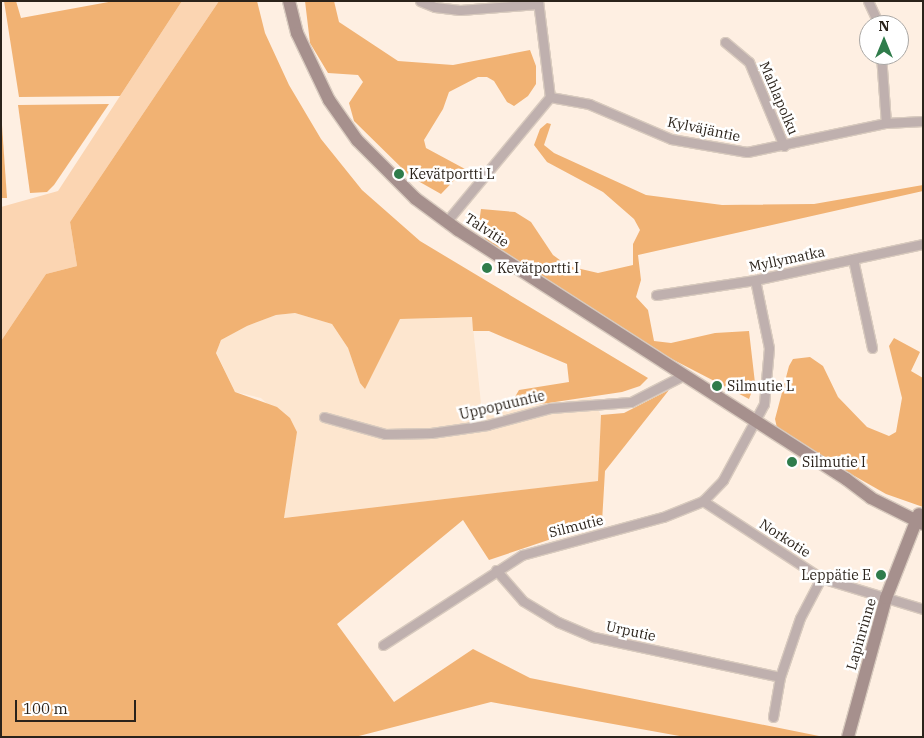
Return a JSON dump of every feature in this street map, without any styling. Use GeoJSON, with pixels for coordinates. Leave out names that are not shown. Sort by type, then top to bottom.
{"type":"FeatureCollection","features":[{"type":"Feature","properties":{"kind":"street","name":"Talvitie"},"geometry":{"type":"LineString","coordinates":[[289,1],[297,33],[318,82],[357,140],[395,181],[447,221],[682,376],[846,479],[878,503],[920,518]]}},
{"type":"Feature","properties":{"kind":"street"},"geometry":{"type":"LineString","coordinates":[[420,1],[435,7],[460,10],[538,2],[550,97],[447,221]]}},
{"type":"Feature","properties":{"kind":"street"},"geometry":{"type":"LineString","coordinates":[[872,3],[876,15]]}},
{"type":"Feature","properties":{"kind":"street","name":"Mahlapolku"},"geometry":{"type":"LineString","coordinates":[[724,42],[749,62],[784,146]]}},
{"type":"Feature","properties":{"kind":"street"},"geometry":{"type":"LineString","coordinates":[[882,65],[886,123]]}},
{"type":"Feature","properties":{"kind":"street","name":"Kylväjäntie"},"geometry":{"type":"LineString","coordinates":[[550,97],[589,104],[671,140],[746,152],[784,146],[886,123],[923,121]]}},
{"type":"Feature","properties":{"kind":"street","name":"Myllymatka"},"geometry":{"type":"LineString","coordinates":[[656,295],[755,280],[923,244]]}},
{"type":"Feature","properties":{"kind":"street"},"geometry":{"type":"LineString","coordinates":[[853,259],[872,348]]}},
{"type":"Feature","properties":{"kind":"street","name":"Silmutie"},"geometry":{"type":"LineString","coordinates":[[383,645],[522,554],[647,522],[703,501],[723,480],[757,422],[767,389],[769,348],[755,280]]}},
{"type":"Feature","properties":{"kind":"street","name":"Uppopuuntie"},"geometry":{"type":"LineString","coordinates":[[324,417],[385,434],[431,433],[487,425],[550,408],[631,402],[682,376]]}},
{"type":"Feature","properties":{"kind":"street","name":"Norkotie"},"geometry":{"type":"LineString","coordinates":[[703,501],[821,578],[923,609]]}},
{"type":"Feature","properties":{"kind":"street","name":"Lapinrinne"},"geometry":{"type":"LineString","coordinates":[[848,737],[886,598],[920,518]]}},
{"type":"Feature","properties":{"kind":"street","name":"Urputie"},"geometry":{"type":"LineString","coordinates":[[496,570],[523,601],[558,622],[594,637],[780,677]]}},
{"type":"Feature","properties":{"kind":"street"},"geometry":{"type":"LineString","coordinates":[[773,718],[780,677],[800,618],[821,578]]}},
{"type":"Feature","properties":{"kind":"shaded area"},"geometry":{"type":"Polygon","coordinates":[[[4,1],[16,1],[21,18],[114,1],[182,1],[120,96],[19,97],[4,1]]]}},
{"type":"Feature","properties":{"kind":"shaded area"},"geometry":{"type":"Polygon","coordinates":[[[182,1],[219,1],[70,222],[77,266],[46,274],[1,341],[1,207],[58,191],[182,1]]]}},
{"type":"Feature","properties":{"kind":"shaded area"},"geometry":{"type":"Polygon","coordinates":[[[219,1],[257,1],[265,33],[289,85],[321,139],[362,190],[420,241],[648,378],[640,386],[622,392],[508,409],[519,390],[569,382],[567,364],[489,331],[473,331],[472,317],[400,319],[365,389],[360,383],[348,348],[332,324],[295,313],[276,315],[247,326],[221,340],[216,353],[235,392],[277,407],[290,418],[297,432],[284,518],[598,481],[601,415],[624,413],[669,390],[605,471],[602,522],[489,560],[463,520],[337,624],[394,702],[473,649],[530,678],[824,737],[685,737],[491,702],[355,737],[1,737],[1,341],[46,274],[77,266],[70,222],[219,1]]]}},
{"type":"Feature","properties":{"kind":"shaded area"},"geometry":{"type":"Polygon","coordinates":[[[305,1],[334,1],[339,22],[398,61],[453,65],[530,50],[536,66],[536,84],[528,96],[514,106],[507,102],[494,81],[487,77],[478,77],[449,92],[443,109],[424,140],[426,148],[465,169],[441,194],[411,177],[354,121],[349,103],[363,82],[358,75],[328,73],[310,43],[305,1]]]}},
{"type":"Feature","properties":{"kind":"shaded area"},"geometry":{"type":"Polygon","coordinates":[[[109,104],[54,185],[47,192],[30,193],[18,105],[109,104]]]}},
{"type":"Feature","properties":{"kind":"shaded area"},"geometry":{"type":"Polygon","coordinates":[[[1,111],[7,198],[1,198],[1,111]]]}},
{"type":"Feature","properties":{"kind":"shaded area"},"geometry":{"type":"Polygon","coordinates":[[[547,123],[551,124],[544,145],[554,153],[646,195],[722,205],[814,204],[923,185],[923,191],[638,255],[641,280],[636,297],[648,310],[654,341],[671,343],[715,333],[749,331],[755,383],[749,399],[666,356],[488,242],[478,230],[481,209],[515,212],[531,222],[553,255],[568,266],[598,273],[633,265],[633,244],[640,230],[634,219],[603,192],[547,162],[534,145],[540,129],[547,123]]]}},
{"type":"Feature","properties":{"kind":"shaded area"},"geometry":{"type":"Polygon","coordinates":[[[295,313],[332,324],[348,348],[360,383],[400,319],[472,317],[482,413],[591,398],[601,415],[599,481],[283,518],[297,432],[261,398],[235,392],[216,352],[221,340],[247,326],[276,315],[295,313]]]}},
{"type":"Feature","properties":{"kind":"shaded area"},"geometry":{"type":"Polygon","coordinates":[[[894,338],[920,352],[911,371],[923,378],[923,507],[886,494],[830,462],[777,428],[775,419],[789,366],[793,359],[810,357],[823,366],[838,397],[867,427],[889,436],[896,432],[902,398],[889,346],[894,338]]]}},
{"type":"Feature","properties":{"kind":"place","name":"Kevätportti L"},"geometry":{"type":"Point","coordinates":[399,174]}},
{"type":"Feature","properties":{"kind":"place","name":"Kevätportti I"},"geometry":{"type":"Point","coordinates":[487,268]}},
{"type":"Feature","properties":{"kind":"place","name":"Silmutie L"},"geometry":{"type":"Point","coordinates":[717,386]}},
{"type":"Feature","properties":{"kind":"place","name":"Silmutie I"},"geometry":{"type":"Point","coordinates":[792,462]}},
{"type":"Feature","properties":{"kind":"place","name":"Leppätie E"},"geometry":{"type":"Point","coordinates":[881,575]}}]}
